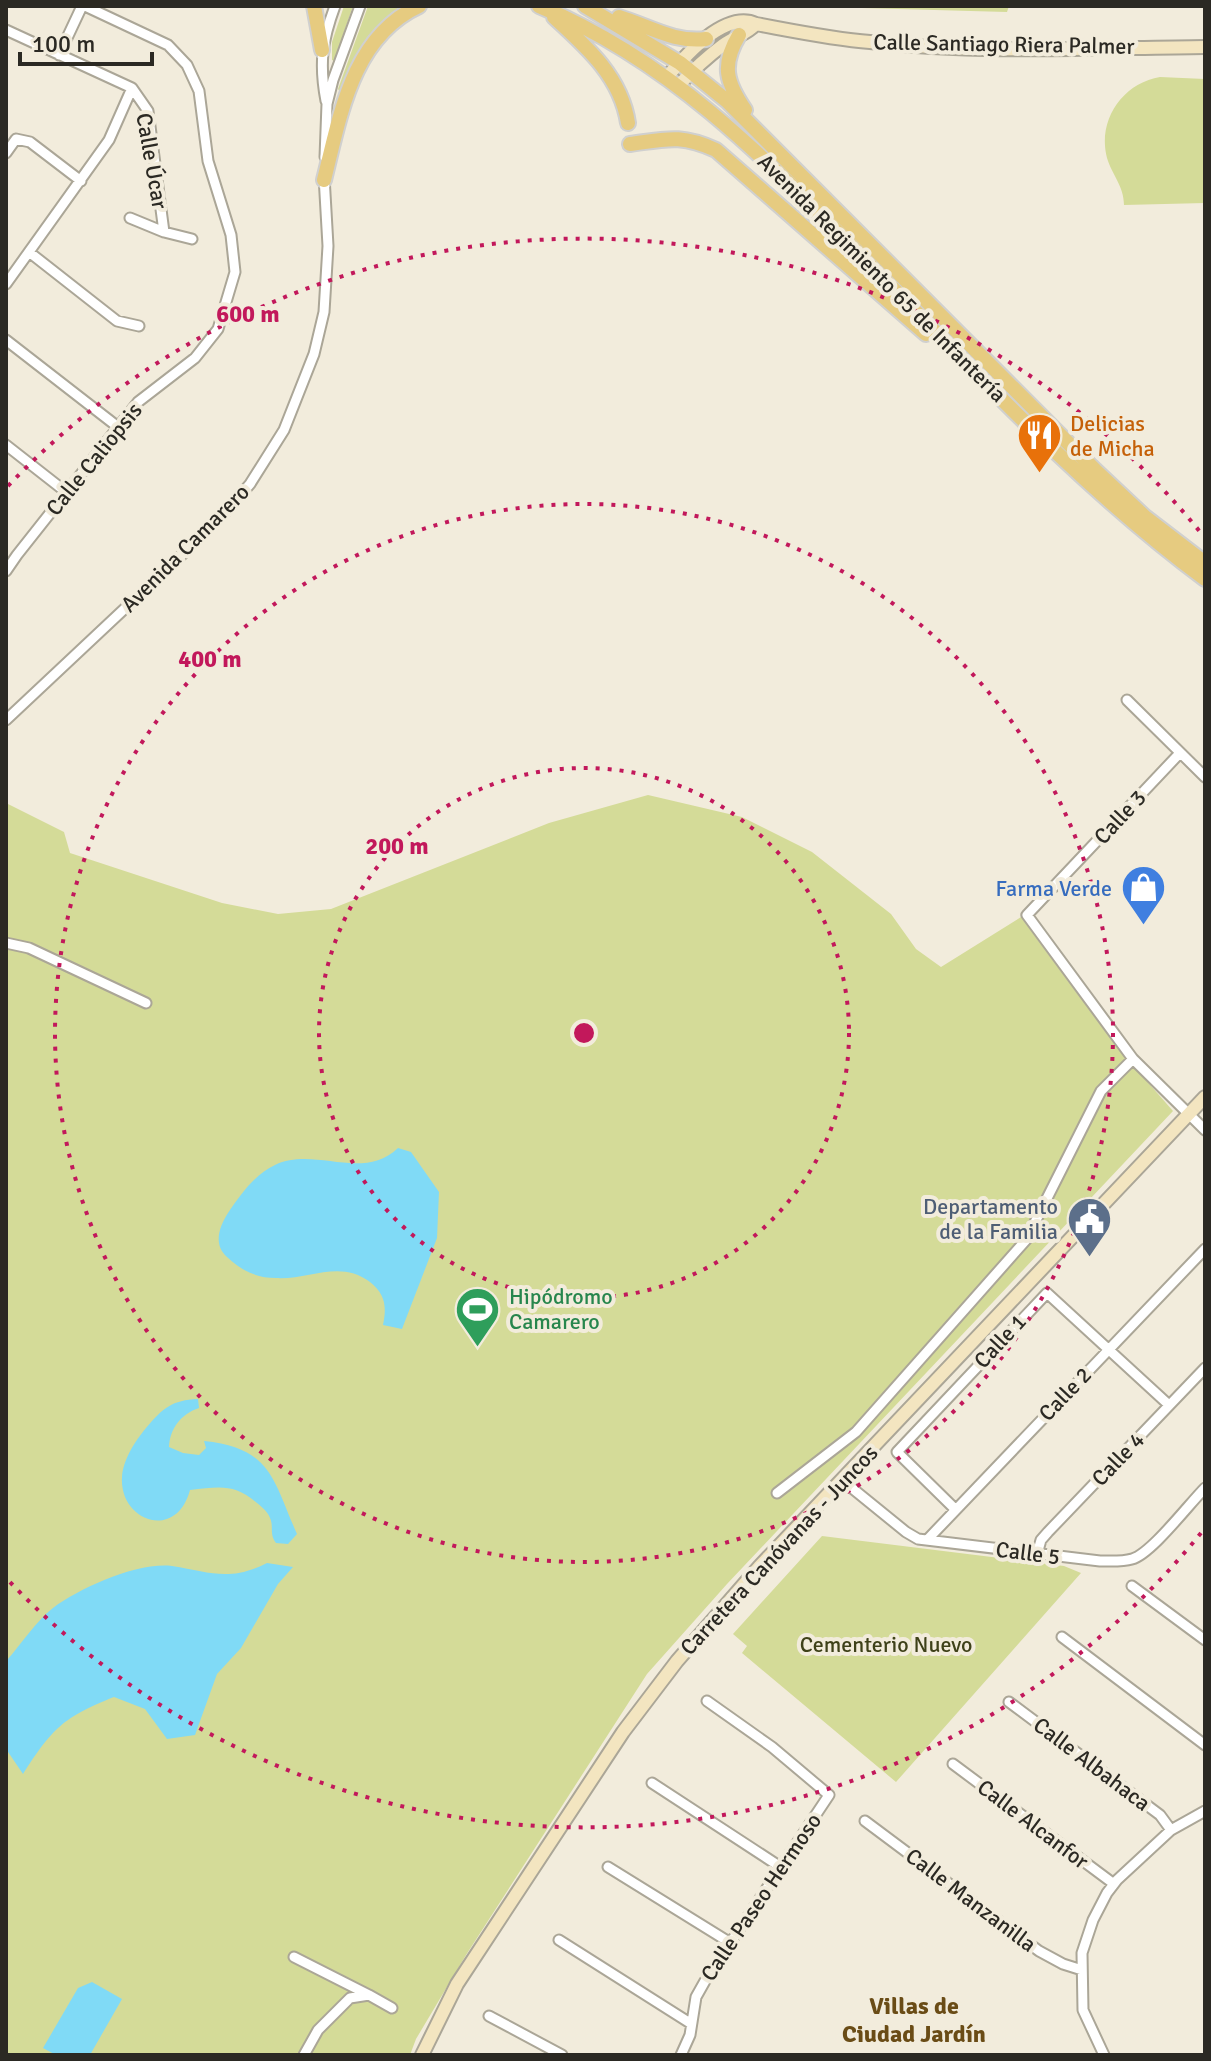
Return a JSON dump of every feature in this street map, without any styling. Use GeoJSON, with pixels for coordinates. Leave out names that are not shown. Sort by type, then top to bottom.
{"type":"FeatureCollection","features":[{"type":"Feature","properties":{"kind":"main road"},"geometry":{"type":"LineString","coordinates":[[314,6],[322,50]]}},
{"type":"Feature","properties":{"kind":"main road"},"geometry":{"type":"LineString","coordinates":[[324,180],[345,95],[361,63],[396,19],[419,6]]}},
{"type":"Feature","properties":{"kind":"main road"},"geometry":{"type":"LineString","coordinates":[[586,6],[674,38],[690,41],[706,39]]}},
{"type":"Feature","properties":{"kind":"main road","name":"Avenida Regimiento 65 de Infantería"},"geometry":{"type":"LineString","coordinates":[[586,6],[686,67],[767,140],[1105,479],[1145,517],[1205,563]]}},
{"type":"Feature","properties":{"kind":"main road"},"geometry":{"type":"LineString","coordinates":[[542,7],[589,49],[608,72],[621,94],[628,123]]}},
{"type":"Feature","properties":{"kind":"main road","name":"Avenida Regimiento 65 de Infantería"},"geometry":{"type":"LineString","coordinates":[[542,7],[573,20],[673,81],[712,111],[782,175],[1116,507],[1205,579]]}},
{"type":"Feature","properties":{"kind":"main road","name":"Calle Santiago Riera Palmer"},"geometry":{"type":"LineString","coordinates":[[673,81],[706,39],[737,21],[747,20],[836,38],[913,46],[983,49],[1205,47]]}},
{"type":"Feature","properties":{"kind":"main road","name":"Calle Santiago Riera Palmer"},"geometry":{"type":"LineString","coordinates":[[686,67],[750,31],[756,24]]}},
{"type":"Feature","properties":{"kind":"main road"},"geometry":{"type":"LineString","coordinates":[[739,35],[727,61],[727,76],[735,96],[767,140]]}},
{"type":"Feature","properties":{"kind":"main road"},"geometry":{"type":"LineString","coordinates":[[630,144],[677,137],[716,150],[942,348],[983,378]]}},
{"type":"Feature","properties":{"kind":"main road","name":"Carretera Canóvanas - Juncos"},"geometry":{"type":"LineString","coordinates":[[422,2055],[457,1984],[623,1732],[677,1661],[759,1567],[1205,1097]]}},
{"type":"Feature","properties":{"kind":"street"},"geometry":{"type":"LineString","coordinates":[[59,55],[83,6]]}},
{"type":"Feature","properties":{"kind":"street","name":"Calle Caliopsis"},"geometry":{"type":"LineString","coordinates":[[6,571],[138,402],[195,358],[218,329],[235,272],[231,235],[208,161],[199,91],[187,65],[168,45],[83,6]]}},
{"type":"Feature","properties":{"kind":"street","name":"Avenida Camarero"},"geometry":{"type":"LineString","coordinates":[[327,104],[322,50],[335,6]]}},
{"type":"Feature","properties":{"kind":"street","name":"Avenida Camarero"},"geometry":{"type":"LineString","coordinates":[[6,720],[218,521],[250,484],[284,430],[314,354],[324,312],[328,246],[324,180],[327,104],[360,6]]}},
{"type":"Feature","properties":{"kind":"street","name":"Calle Úcar"},"geometry":{"type":"LineString","coordinates":[[6,30],[132,88],[148,111],[164,232]]}},
{"type":"Feature","properties":{"kind":"street"},"geometry":{"type":"LineString","coordinates":[[6,284],[109,140],[132,88]]}},
{"type":"Feature","properties":{"kind":"street"},"geometry":{"type":"LineString","coordinates":[[6,153],[16,139],[30,142],[81,181]]}},
{"type":"Feature","properties":{"kind":"street"},"geometry":{"type":"LineString","coordinates":[[130,218],[192,239]]}},
{"type":"Feature","properties":{"kind":"street"},"geometry":{"type":"LineString","coordinates":[[29,252],[117,321],[139,326]]}},
{"type":"Feature","properties":{"kind":"street"},"geometry":{"type":"LineString","coordinates":[[6,340],[118,427]]}},
{"type":"Feature","properties":{"kind":"street"},"geometry":{"type":"LineString","coordinates":[[6,445],[66,492]]}},
{"type":"Feature","properties":{"kind":"street"},"geometry":{"type":"LineString","coordinates":[[6,546],[17,555]]}},
{"type":"Feature","properties":{"kind":"street"},"geometry":{"type":"LineString","coordinates":[[1127,700],[1205,777]]}},
{"type":"Feature","properties":{"kind":"street","name":"Calle 3"},"geometry":{"type":"LineString","coordinates":[[1133,1059],[1027,915],[1179,754]]}},
{"type":"Feature","properties":{"kind":"street"},"geometry":{"type":"LineString","coordinates":[[6,943],[29,948],[146,1003]]}},
{"type":"Feature","properties":{"kind":"street"},"geometry":{"type":"LineString","coordinates":[[777,1493],[856,1432],[1019,1249],[1031,1232],[1101,1091],[1133,1059],[1205,1130]]}},
{"type":"Feature","properties":{"kind":"street","name":"Calle 2"},"geometry":{"type":"LineString","coordinates":[[927,1540],[1205,1249]]}},
{"type":"Feature","properties":{"kind":"street","name":"Calle 1"},"geometry":{"type":"LineString","coordinates":[[955,1509],[897,1452],[1047,1293],[1169,1405]]}},
{"type":"Feature","properties":{"kind":"street","name":"Calle 4"},"geometry":{"type":"LineString","coordinates":[[1037,1554],[1041,1540],[1048,1532],[1205,1368]]}},
{"type":"Feature","properties":{"kind":"street","name":"Calle 5"},"geometry":{"type":"LineString","coordinates":[[842,1480],[906,1532],[927,1540],[1100,1561],[1131,1560],[1151,1546],[1205,1488]]}},
{"type":"Feature","properties":{"kind":"street"},"geometry":{"type":"LineString","coordinates":[[1132,1586],[1205,1640]]}},
{"type":"Feature","properties":{"kind":"street"},"geometry":{"type":"LineString","coordinates":[[1062,1637],[1205,1745]]}},
{"type":"Feature","properties":{"kind":"street","name":"Calle Paseo Hermoso"},"geometry":{"type":"LineString","coordinates":[[681,2055],[690,2035],[696,1997],[779,1866],[829,1795],[772,1747],[707,1701]]}},
{"type":"Feature","properties":{"kind":"street","name":"Calle Albahaca"},"geometry":{"type":"LineString","coordinates":[[1009,1702],[1160,1815],[1171,1830]]}},
{"type":"Feature","properties":{"kind":"street","name":"Calle Alcanfor"},"geometry":{"type":"LineString","coordinates":[[953,1764],[1114,1884]]}},
{"type":"Feature","properties":{"kind":"street"},"geometry":{"type":"LineString","coordinates":[[652,1783],[779,1866]]}},
{"type":"Feature","properties":{"kind":"street"},"geometry":{"type":"LineString","coordinates":[[1104,2055],[1083,2010],[1082,1953],[1086,1936],[1114,1884],[1171,1830],[1205,1811]]}},
{"type":"Feature","properties":{"kind":"street","name":"Calle Manzanilla"},"geometry":{"type":"LineString","coordinates":[[865,1821],[1039,1951],[1082,1970]]}},
{"type":"Feature","properties":{"kind":"street"},"geometry":{"type":"LineString","coordinates":[[608,1867],[729,1942]]}},
{"type":"Feature","properties":{"kind":"street"},"geometry":{"type":"LineString","coordinates":[[559,1940],[690,2023]]}},
{"type":"Feature","properties":{"kind":"street"},"geometry":{"type":"LineString","coordinates":[[294,1957],[392,2008]]}},
{"type":"Feature","properties":{"kind":"street"},"geometry":{"type":"LineString","coordinates":[[304,2055],[318,2030],[350,1998],[369,1995]]}},
{"type":"Feature","properties":{"kind":"street"},"geometry":{"type":"LineString","coordinates":[[489,2016],[562,2055]]}},
{"type":"Feature","properties":{"kind":"green space"},"geometry":{"type":"Polygon","coordinates":[[[344,6],[353,6],[334,61],[332,42],[344,6]]]}},
{"type":"Feature","properties":{"kind":"green space"},"geometry":{"type":"Polygon","coordinates":[[[368,6],[404,6],[384,24],[349,83],[340,92],[338,89],[368,6]]]}},
{"type":"Feature","properties":{"kind":"green space"},"geometry":{"type":"Polygon","coordinates":[[[789,6],[1009,6],[1007,12],[789,6]]]}},
{"type":"Feature","properties":{"kind":"green space"},"geometry":{"type":"Polygon","coordinates":[[[1160,77],[1205,79],[1205,203],[1124,205],[1122,192],[1109,164],[1106,130],[1116,106],[1135,87],[1160,77]]]}},
{"type":"Feature","properties":{"kind":"green space","name":"Hipódromo Camarero"},"geometry":{"type":"Polygon","coordinates":[[[648,795],[742,817],[812,852],[891,914],[916,949],[941,967],[1021,917],[1116,1046],[1173,1111],[727,1584],[647,1674],[466,1955],[416,2039],[410,2055],[6,2055],[6,803],[64,832],[70,853],[222,903],[278,914],[331,909],[549,823],[648,795]]]}},
{"type":"Feature","properties":{"kind":"green space","name":"Cementerio Nuevo"},"geometry":{"type":"Polygon","coordinates":[[[822,1536],[1064,1566],[1081,1573],[896,1782],[742,1653],[747,1646],[733,1634],[822,1536]]]}},
{"type":"Feature","properties":{"kind":"water"},"geometry":{"type":"Polygon","coordinates":[[[398,1148],[411,1152],[439,1192],[437,1238],[402,1329],[383,1325],[385,1306],[382,1296],[359,1275],[336,1271],[288,1278],[261,1277],[232,1262],[220,1247],[220,1230],[225,1218],[248,1186],[275,1165],[306,1159],[369,1162],[384,1158],[398,1148]]]}},
{"type":"Feature","properties":{"kind":"water"},"geometry":{"type":"Polygon","coordinates":[[[198,1399],[199,1408],[178,1423],[169,1447],[199,1455],[206,1448],[204,1441],[227,1445],[257,1459],[275,1483],[297,1534],[288,1544],[276,1543],[269,1516],[261,1506],[233,1489],[190,1490],[183,1506],[173,1516],[162,1520],[150,1520],[129,1505],[123,1492],[122,1477],[134,1445],[163,1410],[181,1401],[198,1399]]]}},
{"type":"Feature","properties":{"kind":"water"},"geometry":{"type":"Polygon","coordinates":[[[267,1563],[293,1567],[278,1584],[241,1648],[217,1674],[195,1735],[167,1739],[145,1709],[114,1697],[82,1711],[60,1726],[23,1774],[6,1749],[6,1667],[8,1659],[47,1613],[93,1585],[142,1568],[172,1566],[230,1574],[267,1563]]]}},
{"type":"Feature","properties":{"kind":"water"},"geometry":{"type":"Polygon","coordinates":[[[92,1982],[122,1999],[90,2055],[56,2055],[43,2048],[78,1988],[92,1982]]]}},
{"type":"Feature","properties":{"kind":"place","name":"Delicias de Micha"},"geometry":{"type":"Point","coordinates":[1039,475]}},
{"type":"Feature","properties":{"kind":"place","name":"Farma Verde"},"geometry":{"type":"Point","coordinates":[1143,927]}},
{"type":"Feature","properties":{"kind":"place","name":"Departamento de la Familia"},"geometry":{"type":"Point","coordinates":[1089,1258]}},
{"type":"Feature","properties":{"kind":"place","name":"Hipódromo Camarero"},"geometry":{"type":"Point","coordinates":[478,1348]}},
{"type":"Feature","properties":{"kind":"district","name":"Villas de Ciudad Jardín"},"geometry":{"type":"Point","coordinates":[914,2020]}}]}
